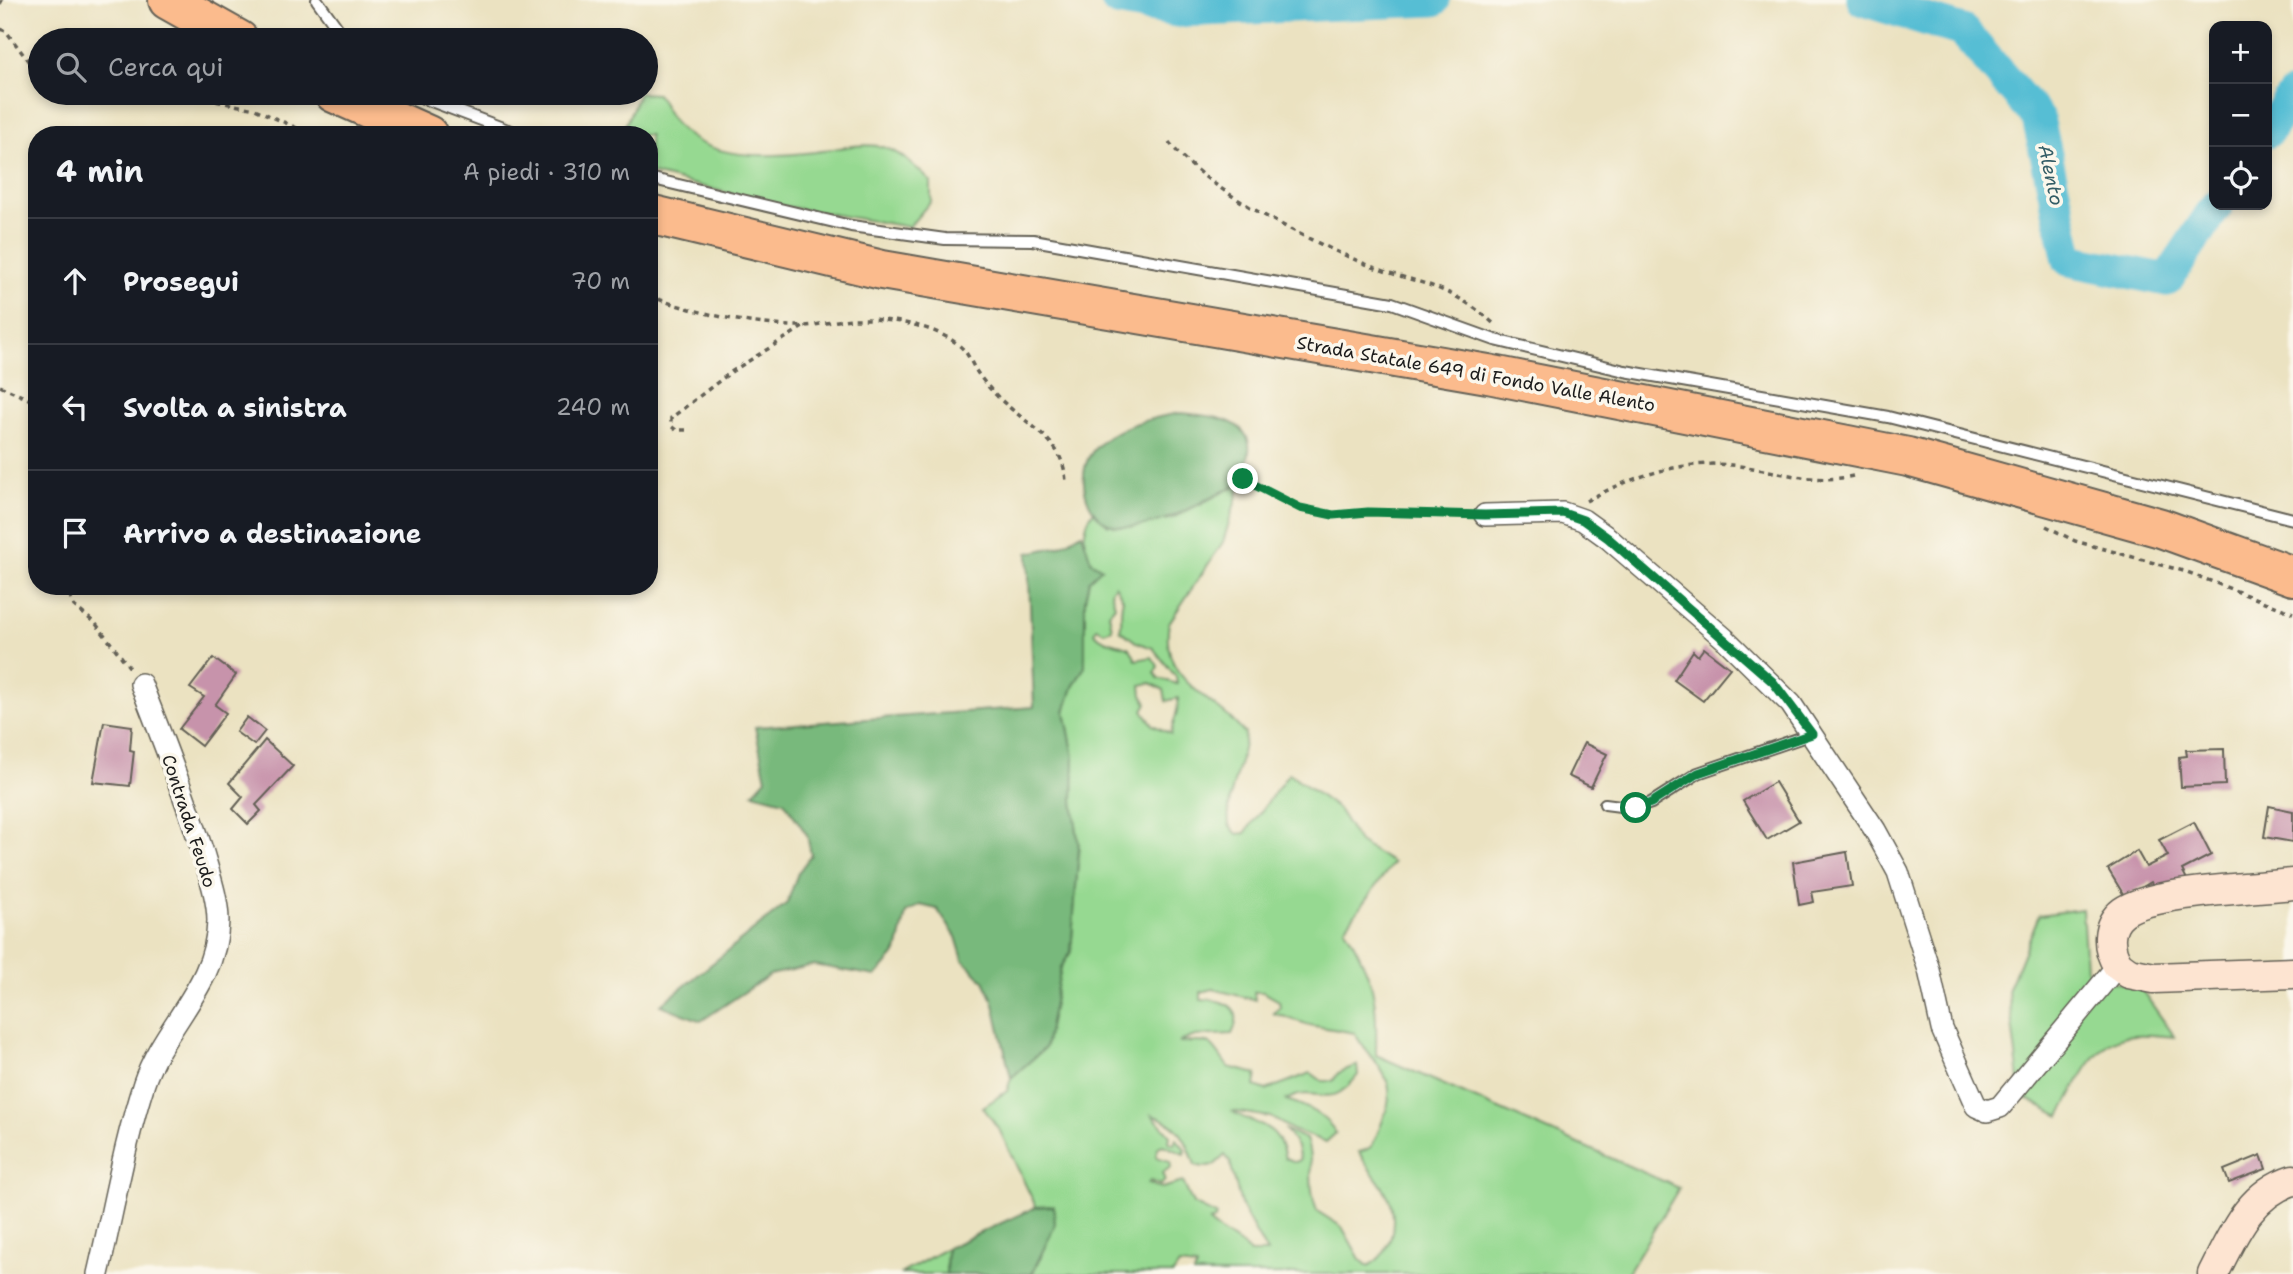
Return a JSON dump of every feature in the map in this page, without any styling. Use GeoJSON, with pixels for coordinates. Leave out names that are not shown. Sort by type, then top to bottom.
{"type":"FeatureCollection","features":[{"type":"Feature","properties":{"kind":"highway"},"geometry":{"type":"LineString","coordinates":[[169,0],[218,28]]}},
{"type":"Feature","properties":{"kind":"highway"},"geometry":{"type":"LineString","coordinates":[[361,105],[408,126]]}},
{"type":"Feature","properties":{"kind":"highway","name":"Strada Statale 649 di Fondo Valle Alento"},"geometry":{"type":"LineString","coordinates":[[658,216],[882,270],[1488,374],[1908,457],[2161,528],[2293,576]]}},
{"type":"Feature","properties":{"kind":"main road"},"geometry":{"type":"LineString","coordinates":[[2293,884],[2185,895],[2131,908],[2116,918],[2110,933],[2113,957],[2118,965],[2129,973],[2154,978],[2293,973]]}},
{"type":"Feature","properties":{"kind":"main road"},"geometry":{"type":"LineString","coordinates":[[2213,1274],[2246,1213],[2261,1196],[2293,1180]]}},
{"type":"Feature","properties":{"kind":"street"},"geometry":{"type":"LineString","coordinates":[[1485,515],[1563,513],[1583,520],[1608,538],[1773,682],[1812,734],[1875,830],[1898,872],[1929,970],[1942,1029],[1976,1106],[1987,1111],[2000,1107],[2118,965]]}},
{"type":"Feature","properties":{"kind":"street","name":"Contrada Feudo"},"geometry":{"type":"LineString","coordinates":[[98,1274],[144,1081],[193,1000],[212,958],[218,920],[209,877],[189,809],[141,684]]}},
{"type":"Feature","properties":{"kind":"lane"},"geometry":{"type":"LineString","coordinates":[[317,0],[337,28]]}},
{"type":"Feature","properties":{"kind":"lane"},"geometry":{"type":"LineString","coordinates":[[442,105],[497,126]]}},
{"type":"Feature","properties":{"kind":"lane"},"geometry":{"type":"LineString","coordinates":[[658,180],[851,226],[945,239],[1033,240],[1392,303],[1514,344],[1625,371],[1888,417],[2293,519]]}},
{"type":"Feature","properties":{"kind":"lane"},"geometry":{"type":"LineString","coordinates":[[1605,804],[1636,808],[1651,803],[1698,773],[1812,734]]}},
{"type":"Feature","properties":{"kind":"path"},"geometry":{"type":"LineString","coordinates":[[0,29],[6,31],[28,61]]}},
{"type":"Feature","properties":{"kind":"path"},"geometry":{"type":"LineString","coordinates":[[236,105],[256,109],[293,126]]}},
{"type":"Feature","properties":{"kind":"path"},"geometry":{"type":"LineString","coordinates":[[1169,142],[1211,182],[1282,223],[1365,264],[1431,284],[1471,303],[1514,344]]}},
{"type":"Feature","properties":{"kind":"path"},"geometry":{"type":"LineString","coordinates":[[658,299],[696,313],[805,326],[853,319],[900,322],[935,332],[963,349],[977,373],[1047,439],[1065,464],[1066,484]]}},
{"type":"Feature","properties":{"kind":"path"},"geometry":{"type":"LineString","coordinates":[[686,430],[676,430],[671,426],[671,418],[680,409],[731,372],[805,326]]}},
{"type":"Feature","properties":{"kind":"path"},"geometry":{"type":"LineString","coordinates":[[0,386],[28,399]]}},
{"type":"Feature","properties":{"kind":"path"},"geometry":{"type":"LineString","coordinates":[[1563,513],[1625,481],[1667,468],[1728,464],[1821,481],[1856,475]]}},
{"type":"Feature","properties":{"kind":"path"},"geometry":{"type":"LineString","coordinates":[[1243,479],[1300,508],[1333,515],[1427,511],[1485,515]]}},
{"type":"Feature","properties":{"kind":"path"},"geometry":{"type":"LineString","coordinates":[[2039,523],[2075,541],[2187,572],[2293,613]]}},
{"type":"Feature","properties":{"kind":"path"},"geometry":{"type":"LineString","coordinates":[[70,595],[74,606],[96,624],[141,684]]}},
{"type":"Feature","properties":{"kind":"green space"},"geometry":{"type":"Polygon","coordinates":[[[658,96],[674,122],[687,135],[721,150],[740,154],[778,155],[862,145],[879,146],[907,160],[931,182],[931,201],[909,227],[771,204],[658,175],[658,126],[625,126],[634,105],[658,105],[658,96]]]}},
{"type":"Feature","properties":{"kind":"green space"},"geometry":{"type":"Polygon","coordinates":[[[1180,413],[1231,422],[1246,435],[1249,453],[1241,483],[1183,512],[1153,523],[1121,527],[1099,518],[1087,497],[1084,485],[1087,461],[1093,451],[1101,442],[1122,429],[1180,413]]]}},
{"type":"Feature","properties":{"kind":"green space"},"geometry":{"type":"Polygon","coordinates":[[[1241,483],[1223,542],[1169,623],[1168,640],[1170,655],[1184,679],[1245,733],[1230,801],[1229,825],[1237,834],[1245,833],[1289,773],[1338,809],[1359,842],[1393,863],[1345,928],[1363,961],[1372,988],[1376,1017],[1376,1055],[1679,1188],[1627,1274],[1194,1274],[1196,1267],[1179,1265],[1173,1274],[1032,1274],[1046,1247],[1053,1206],[1036,1207],[1000,1131],[983,1107],[1007,1091],[1011,1078],[1045,1048],[1061,967],[1071,952],[1079,848],[1073,801],[1074,757],[1065,712],[1073,687],[1085,666],[1085,599],[1089,580],[1101,568],[1089,558],[1084,542],[1085,534],[1094,511],[1108,525],[1171,519],[1241,483]],[[1115,585],[1111,591],[1115,606],[1109,613],[1112,629],[1104,632],[1097,628],[1094,632],[1107,641],[1130,648],[1136,660],[1152,657],[1158,666],[1155,672],[1158,678],[1177,684],[1176,677],[1153,648],[1136,642],[1120,630],[1123,599],[1115,585]],[[1151,683],[1141,685],[1142,695],[1147,703],[1143,710],[1153,725],[1171,734],[1178,698],[1166,701],[1164,690],[1151,683]],[[1213,989],[1201,992],[1201,999],[1224,1003],[1234,1010],[1236,1024],[1232,1034],[1195,1036],[1179,1042],[1209,1044],[1228,1067],[1257,1074],[1255,1086],[1266,1090],[1311,1073],[1322,1081],[1333,1081],[1338,1073],[1357,1065],[1358,1075],[1338,1093],[1331,1096],[1298,1095],[1286,1100],[1308,1108],[1327,1121],[1336,1133],[1326,1142],[1293,1130],[1270,1117],[1231,1111],[1272,1132],[1282,1146],[1285,1158],[1296,1162],[1300,1160],[1297,1147],[1286,1130],[1306,1139],[1312,1193],[1317,1211],[1342,1227],[1360,1259],[1368,1266],[1376,1261],[1390,1240],[1393,1213],[1388,1197],[1359,1152],[1372,1145],[1386,1110],[1389,1093],[1381,1069],[1355,1033],[1309,1025],[1273,1013],[1280,1007],[1279,1001],[1263,992],[1254,992],[1255,1000],[1213,989]],[[1152,1115],[1170,1135],[1169,1142],[1174,1144],[1176,1138],[1185,1149],[1184,1154],[1163,1145],[1158,1147],[1156,1157],[1170,1161],[1171,1167],[1162,1173],[1165,1180],[1161,1185],[1150,1181],[1148,1184],[1162,1188],[1183,1182],[1193,1204],[1216,1215],[1215,1220],[1209,1222],[1250,1253],[1267,1253],[1242,1208],[1230,1162],[1225,1155],[1212,1166],[1195,1165],[1181,1134],[1169,1123],[1152,1115]]]}},
{"type":"Feature","properties":{"kind":"green space"},"geometry":{"type":"Polygon","coordinates":[[[1082,533],[1091,561],[1102,568],[1089,580],[1085,599],[1085,666],[1073,687],[1065,712],[1074,757],[1073,801],[1079,848],[1071,952],[1061,967],[1045,1048],[1011,1078],[993,1000],[984,981],[963,960],[956,937],[937,909],[920,905],[906,913],[897,952],[876,976],[814,965],[770,975],[701,1021],[661,1005],[787,903],[798,873],[811,855],[807,835],[784,801],[753,793],[766,779],[755,727],[1034,707],[1028,553],[1060,546],[1082,533]]]}},
{"type":"Feature","properties":{"kind":"green space"},"geometry":{"type":"Polygon","coordinates":[[[2082,909],[2086,968],[2093,979],[2139,986],[2175,1037],[2133,1035],[2109,1043],[2084,1072],[2060,1116],[2021,1096],[2008,991],[2039,915],[2082,909]]]}},
{"type":"Feature","properties":{"kind":"green space"},"geometry":{"type":"Polygon","coordinates":[[[1054,1206],[1055,1225],[1032,1274],[946,1274],[947,1248],[1036,1207],[1054,1206]]]}},
{"type":"Feature","properties":{"kind":"green space"},"geometry":{"type":"Polygon","coordinates":[[[947,1248],[946,1274],[900,1274],[947,1248]]]}},
{"type":"Feature","properties":{"kind":"building"},"geometry":{"type":"Polygon","coordinates":[[[1704,648],[1730,668],[1703,701],[1674,680],[1693,651],[1698,656],[1704,648]]]}},
{"type":"Feature","properties":{"kind":"building"},"geometry":{"type":"Polygon","coordinates":[[[213,658],[236,675],[215,705],[226,713],[201,746],[179,729],[204,697],[190,688],[213,658]]]}},
{"type":"Feature","properties":{"kind":"building"},"geometry":{"type":"Polygon","coordinates":[[[247,717],[265,731],[254,745],[236,732],[247,717]]]}},
{"type":"Feature","properties":{"kind":"building"},"geometry":{"type":"Polygon","coordinates":[[[104,722],[132,726],[130,750],[134,751],[130,786],[93,782],[104,722]]]}},
{"type":"Feature","properties":{"kind":"building"},"geometry":{"type":"Polygon","coordinates":[[[265,740],[293,766],[256,805],[261,811],[248,824],[233,809],[243,797],[229,783],[265,740]]]}},
{"type":"Feature","properties":{"kind":"building"},"geometry":{"type":"Polygon","coordinates":[[[1584,743],[1607,754],[1591,787],[1568,776],[1584,743]]]}},
{"type":"Feature","properties":{"kind":"building"},"geometry":{"type":"Polygon","coordinates":[[[2224,749],[2225,785],[2181,787],[2179,757],[2187,756],[2186,750],[2224,749]]]}},
{"type":"Feature","properties":{"kind":"building"},"geometry":{"type":"Polygon","coordinates":[[[1775,782],[1799,821],[1767,840],[1743,801],[1775,782]]]}},
{"type":"Feature","properties":{"kind":"building"},"geometry":{"type":"Polygon","coordinates":[[[2269,806],[2293,811],[2293,842],[2264,837],[2269,806]]]}},
{"type":"Feature","properties":{"kind":"building"},"geometry":{"type":"Polygon","coordinates":[[[2194,822],[2211,855],[2182,870],[2189,883],[2160,898],[2151,882],[2125,897],[2108,869],[2137,851],[2146,867],[2168,856],[2159,840],[2194,822]]]}},
{"type":"Feature","properties":{"kind":"building"},"geometry":{"type":"Polygon","coordinates":[[[1847,852],[1852,886],[1812,892],[1814,902],[1799,905],[1793,862],[1847,852]]]}},
{"type":"Feature","properties":{"kind":"building"},"geometry":{"type":"Polygon","coordinates":[[[2261,1155],[2266,1169],[2229,1183],[2224,1170],[2261,1155]]]}},
{"type":"Feature","properties":{"kind":"waterway","name":"Alento"},"geometry":{"type":"LineString","coordinates":[[1117,0],[1177,11],[1434,0]]}},
{"type":"Feature","properties":{"kind":"waterway","name":"Alento"},"geometry":{"type":"LineString","coordinates":[[1863,0],[1963,31],[2038,118],[2069,260],[2167,280],[2214,210]]}},
{"type":"Feature","properties":{"kind":"waterway","name":"Alento"},"geometry":{"type":"LineString","coordinates":[[2272,125],[2293,95]]}},
{"type":"Feature","properties":{"kind":"route"},"geometry":{"type":"LineString","coordinates":[[1243,479],[1300,508],[1333,515],[1427,511],[1485,515],[1563,513],[1583,520],[1608,538],[1773,682],[1812,734],[1698,773],[1651,803],[1636,808]]}}]}
